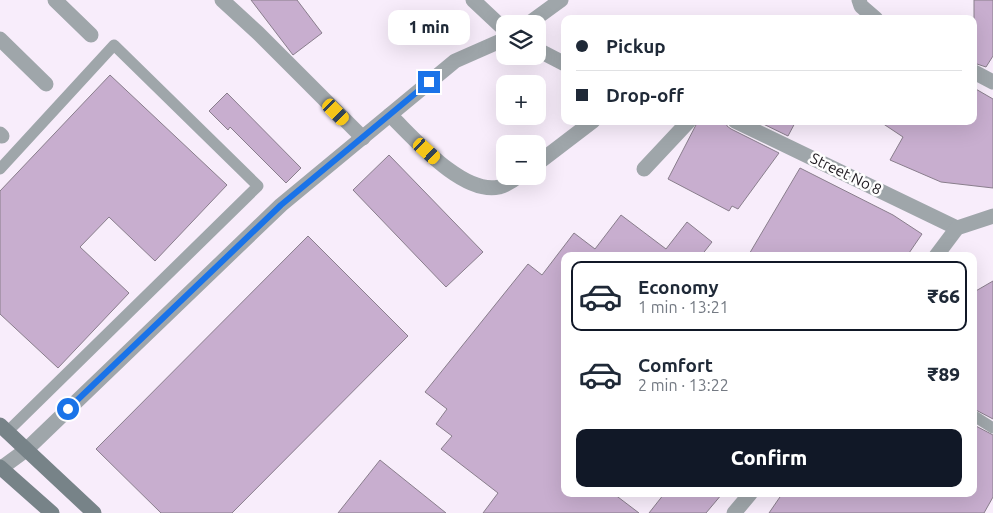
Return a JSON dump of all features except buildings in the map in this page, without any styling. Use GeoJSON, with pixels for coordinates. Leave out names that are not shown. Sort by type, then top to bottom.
{"type":"FeatureCollection","features":[{"type":"Feature","properties":{"kind":"main road"},"geometry":{"type":"LineString","coordinates":[[4,428],[94,513]]}},
{"type":"Feature","properties":{"kind":"main road"},"geometry":{"type":"LineString","coordinates":[[0,468],[52,513]]}},
{"type":"Feature","properties":{"kind":"street"},"geometry":{"type":"LineString","coordinates":[[55,0],[91,35]]}},
{"type":"Feature","properties":{"kind":"street"},"geometry":{"type":"LineString","coordinates":[[222,0],[258,33],[363,138]]}},
{"type":"Feature","properties":{"kind":"street"},"geometry":{"type":"LineString","coordinates":[[472,0],[496,22]]}},
{"type":"Feature","properties":{"kind":"street"},"geometry":{"type":"LineString","coordinates":[[540,15],[561,0]]}},
{"type":"Feature","properties":{"kind":"street"},"geometry":{"type":"LineString","coordinates":[[859,0],[861,6],[871,15]]}},
{"type":"Feature","properties":{"kind":"street"},"geometry":{"type":"LineString","coordinates":[[0,39],[46,84]]}},
{"type":"Feature","properties":{"kind":"street"},"geometry":{"type":"LineString","coordinates":[[0,468],[26,450],[281,205],[455,61],[496,43]]}},
{"type":"Feature","properties":{"kind":"street"},"geometry":{"type":"LineString","coordinates":[[546,54],[561,62]]}},
{"type":"Feature","properties":{"kind":"street"},"geometry":{"type":"LineString","coordinates":[[977,73],[991,76]]}},
{"type":"Feature","properties":{"kind":"street"},"geometry":{"type":"LineString","coordinates":[[390,114],[440,163],[462,179],[479,186],[498,187],[502,185]]}},
{"type":"Feature","properties":{"kind":"street"},"geometry":{"type":"LineString","coordinates":[[546,157],[588,125]]}},
{"type":"Feature","properties":{"kind":"street"},"geometry":{"type":"LineString","coordinates":[[644,169],[685,125]]}},
{"type":"Feature","properties":{"kind":"street","name":"Street No 8"},"geometry":{"type":"LineString","coordinates":[[742,125],[957,228]]}},
{"type":"Feature","properties":{"kind":"street"},"geometry":{"type":"LineString","coordinates":[[939,252],[957,228],[993,216]]}},
{"type":"Feature","properties":{"kind":"street"},"geometry":{"type":"LineString","coordinates":[[734,513],[747,497]]}},
{"type":"Feature","properties":{"kind":"lane"},"geometry":{"type":"LineString","coordinates":[[0,169],[114,45],[258,186],[4,428]]}},
{"type":"Feature","properties":{"kind":"lane"},"geometry":{"type":"LineString","coordinates":[[977,418],[993,428]]}},
{"type":"Feature","properties":{"kind":"route"},"geometry":{"type":"LineString","coordinates":[[68,409],[281,205],[429,82]]}}]}
